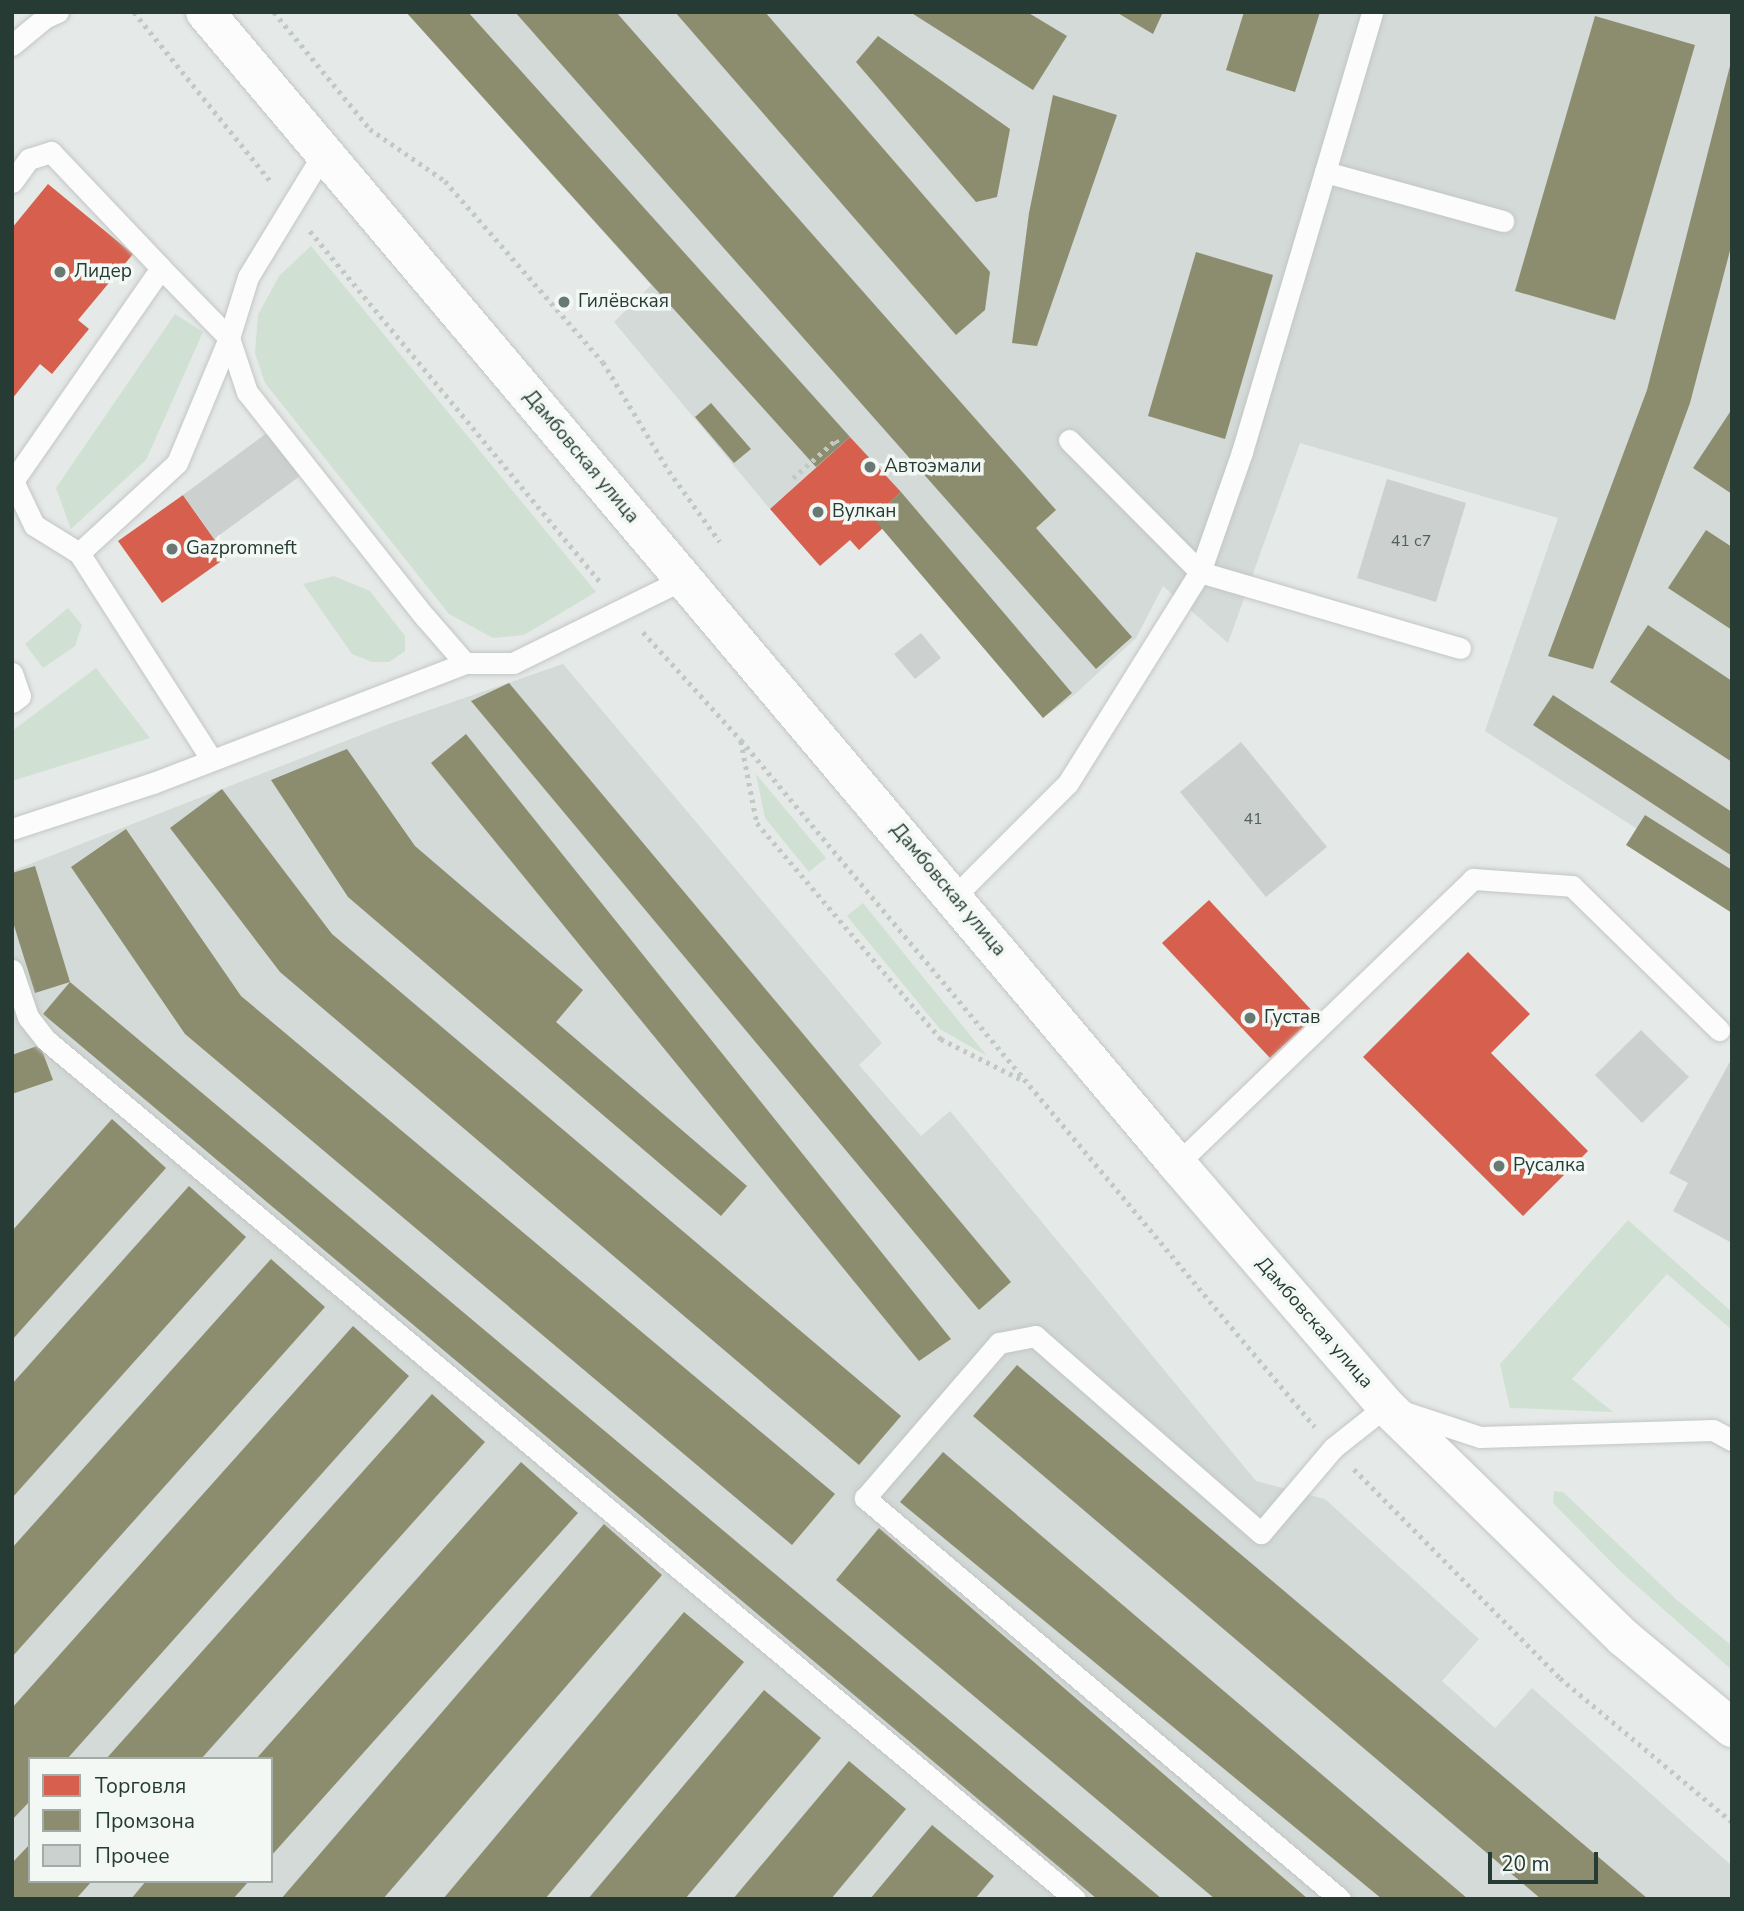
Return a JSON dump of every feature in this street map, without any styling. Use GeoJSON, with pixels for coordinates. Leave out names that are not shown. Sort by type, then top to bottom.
{"type":"FeatureCollection","features":[{"type":"Feature","properties":{"kind":"main road","name":"Дамбовская улица"},"geometry":{"type":"LineString","coordinates":[[205,12],[1177,1164],[1386,1406],[1624,1638],[1732,1728]]}},
{"type":"Feature","properties":{"kind":"lane"},"geometry":{"type":"LineString","coordinates":[[12,45],[46,17],[58,12]]}},
{"type":"Feature","properties":{"kind":"lane"},"geometry":{"type":"LineString","coordinates":[[954,897],[1068,783],[1200,572],[1242,452],[1373,12]]}},
{"type":"Feature","properties":{"kind":"lane"},"geometry":{"type":"LineString","coordinates":[[12,182],[29,159],[51,152],[229,338],[247,392],[425,617],[465,663]]}},
{"type":"Feature","properties":{"kind":"lane"},"geometry":{"type":"LineString","coordinates":[[79,553],[177,463],[229,338],[248,277],[323,154]]}},
{"type":"Feature","properties":{"kind":"lane"},"geometry":{"type":"LineString","coordinates":[[1325,172],[1503,221]]}},
{"type":"Feature","properties":{"kind":"lane"},"geometry":{"type":"LineString","coordinates":[[161,268],[13,481],[34,524],[79,553],[212,760]]}},
{"type":"Feature","properties":{"kind":"lane"},"geometry":{"type":"LineString","coordinates":[[1069,440],[1200,572],[1460,648]]}},
{"type":"Feature","properties":{"kind":"lane"},"geometry":{"type":"LineString","coordinates":[[12,829],[141,788],[465,663],[513,663],[684,579]]}},
{"type":"Feature","properties":{"kind":"lane"},"geometry":{"type":"LineString","coordinates":[[12,673],[20,696],[12,702]]}},
{"type":"Feature","properties":{"kind":"lane"},"geometry":{"type":"LineString","coordinates":[[1177,1164],[1473,878],[1572,886],[1719,1030]]}},
{"type":"Feature","properties":{"kind":"lane"},"geometry":{"type":"LineString","coordinates":[[12,970],[28,1017],[36,1031],[85,1075],[1075,1899]]}},
{"type":"Feature","properties":{"kind":"lane"},"geometry":{"type":"LineString","coordinates":[[1340,1899],[865,1498],[999,1343],[1035,1336],[1261,1533],[1333,1448],[1386,1406],[1480,1437],[1713,1430],[1732,1440]]}},
{"type":"Feature","properties":{"kind":"path"},"geometry":{"type":"LineString","coordinates":[[134,12],[292,206],[354,287],[602,584]]}},
{"type":"Feature","properties":{"kind":"path"},"geometry":{"type":"LineString","coordinates":[[274,12],[370,129],[445,181],[604,362],[669,471],[720,542]]}},
{"type":"Feature","properties":{"kind":"path"},"geometry":{"type":"LineString","coordinates":[[793,478],[836,440],[840,446]]}},
{"type":"Feature","properties":{"kind":"path"},"geometry":{"type":"LineString","coordinates":[[642,631],[741,740],[1333,1448],[1560,1678],[1732,1822]]}},
{"type":"Feature","properties":{"kind":"path"},"geometry":{"type":"LineString","coordinates":[[741,740],[757,823],[941,1039],[1028,1083]]}},
{"type":"Feature","properties":{"kind":"shaded area"},"geometry":{"type":"Polygon","coordinates":[[[406,12],[1732,12],[1732,890],[1485,731],[1558,518],[1300,443],[1228,643],[1163,586],[1136,638],[1073,696],[1043,718],[873,518],[816,467],[770,509],[614,322],[651,285],[406,12]]]}},
{"type":"Feature","properties":{"kind":"shaded area"},"geometry":{"type":"Polygon","coordinates":[[[563,664],[882,1043],[859,1065],[921,1136],[950,1111],[1256,1481],[1325,1499],[1479,1639],[1442,1681],[1495,1728],[1532,1688],[1732,1866],[1732,1899],[12,1899],[12,871],[389,724],[563,664]]]}},
{"type":"Feature","properties":{"kind":"green space"},"geometry":{"type":"Polygon","coordinates":[[[311,246],[596,592],[524,635],[493,638],[449,614],[265,383],[255,353],[258,315],[279,276],[311,246]]]}},
{"type":"Feature","properties":{"kind":"green space"},"geometry":{"type":"Polygon","coordinates":[[[175,314],[203,332],[146,460],[71,529],[56,488],[175,314]]]}},
{"type":"Feature","properties":{"kind":"green space"},"geometry":{"type":"Polygon","coordinates":[[[334,576],[370,591],[405,636],[405,651],[389,662],[372,662],[352,654],[303,584],[334,576]]]}},
{"type":"Feature","properties":{"kind":"green space"},"geometry":{"type":"Polygon","coordinates":[[[68,608],[82,625],[75,646],[43,668],[25,644],[68,608]]]}},
{"type":"Feature","properties":{"kind":"green space"},"geometry":{"type":"Polygon","coordinates":[[[96,668],[150,738],[12,781],[12,731],[96,668]]]}},
{"type":"Feature","properties":{"kind":"green space"},"geometry":{"type":"Polygon","coordinates":[[[756,774],[826,858],[809,872],[765,818],[756,774]]]}},
{"type":"Feature","properties":{"kind":"green space"},"geometry":{"type":"Polygon","coordinates":[[[863,903],[987,1056],[940,1029],[847,916],[863,903]]]}},
{"type":"Feature","properties":{"kind":"green space"},"geometry":{"type":"Polygon","coordinates":[[[1628,1220],[1732,1312],[1732,1330],[1667,1274],[1572,1379],[1613,1412],[1510,1408],[1500,1364],[1628,1220]]]}},
{"type":"Feature","properties":{"kind":"green space"},"geometry":{"type":"Polygon","coordinates":[[[1554,1491],[1563,1492],[1677,1600],[1732,1646],[1732,1670],[1620,1571],[1553,1503],[1554,1491]]]}},
{"type":"Feature","properties":{"kind":"building: Торговля"},"geometry":{"type":"Polygon","coordinates":[[[48,184],[133,254],[78,320],[89,329],[52,374],[40,364],[12,399],[12,228],[48,184]]]}},
{"type":"Feature","properties":{"kind":"building: Торговля"},"geometry":{"type":"Polygon","coordinates":[[[850,437],[901,492],[873,518],[883,528],[859,550],[850,540],[820,566],[770,509],[850,437]]]}},
{"type":"Feature","properties":{"kind":"building: Торговля","name":"Gazpromneft"},"geometry":{"type":"Polygon","coordinates":[[[183,495],[227,557],[162,603],[118,541],[183,495]]]}},
{"type":"Feature","properties":{"kind":"building: Торговля"},"geometry":{"type":"Polygon","coordinates":[[[1209,900],[1316,1015],[1270,1058],[1162,943],[1209,900]]]}},
{"type":"Feature","properties":{"kind":"building: Торговля"},"geometry":{"type":"Polygon","coordinates":[[[1468,952],[1530,1014],[1491,1053],[1588,1151],[1523,1216],[1363,1057],[1468,952]]]}},
{"type":"Feature","properties":{"kind":"building: Промзона"},"geometry":{"type":"Polygon","coordinates":[[[406,12],[468,12],[850,437],[816,467],[406,12]]]}},
{"type":"Feature","properties":{"kind":"building: Промзона"},"geometry":{"type":"Polygon","coordinates":[[[515,12],[616,12],[1056,510],[1036,528],[1132,637],[1096,669],[515,12]]]}},
{"type":"Feature","properties":{"kind":"building: Промзона"},"geometry":{"type":"Polygon","coordinates":[[[675,12],[765,12],[990,272],[985,310],[956,335],[675,12]]]}},
{"type":"Feature","properties":{"kind":"building: Промзона"},"geometry":{"type":"Polygon","coordinates":[[[910,12],[1027,12],[1067,36],[1033,90],[910,12]]]}},
{"type":"Feature","properties":{"kind":"building: Промзона"},"geometry":{"type":"Polygon","coordinates":[[[1116,12],[1163,12],[1153,34],[1116,12]]]}},
{"type":"Feature","properties":{"kind":"building: Промзона"},"geometry":{"type":"Polygon","coordinates":[[[1244,12],[1320,12],[1295,92],[1226,70],[1244,12]]]}},
{"type":"Feature","properties":{"kind":"building: Промзона"},"geometry":{"type":"Polygon","coordinates":[[[1595,16],[1695,45],[1615,320],[1515,291],[1595,16]]]}},
{"type":"Feature","properties":{"kind":"building: Промзона"},"geometry":{"type":"Polygon","coordinates":[[[878,36],[1010,129],[997,197],[976,202],[856,62],[878,36]]]}},
{"type":"Feature","properties":{"kind":"building: Промзона"},"geometry":{"type":"Polygon","coordinates":[[[1731,62],[1732,243],[1690,403],[1593,669],[1548,656],[1647,390],[1731,62]]]}},
{"type":"Feature","properties":{"kind":"building: Промзона"},"geometry":{"type":"Polygon","coordinates":[[[1053,95],[1117,115],[1037,346],[1012,343],[1029,213],[1053,95]]]}},
{"type":"Feature","properties":{"kind":"building: Промзона"},"geometry":{"type":"Polygon","coordinates":[[[1196,252],[1273,275],[1225,439],[1148,416],[1196,252]]]}},
{"type":"Feature","properties":{"kind":"building: Промзона"},"geometry":{"type":"Polygon","coordinates":[[[711,403],[751,449],[734,463],[695,417],[711,403]]]}},
{"type":"Feature","properties":{"kind":"building: Промзона"},"geometry":{"type":"Polygon","coordinates":[[[1732,409],[1732,494],[1693,468],[1732,409]]]}},
{"type":"Feature","properties":{"kind":"building: Промзона"},"geometry":{"type":"Polygon","coordinates":[[[901,492],[1072,693],[1043,718],[873,518],[901,492]]]}},
{"type":"Feature","properties":{"kind":"building: Промзона"},"geometry":{"type":"Polygon","coordinates":[[[1706,530],[1732,547],[1732,630],[1668,588],[1706,530]]]}},
{"type":"Feature","properties":{"kind":"building: Промзона"},"geometry":{"type":"Polygon","coordinates":[[[1648,625],[1732,681],[1732,762],[1610,682],[1648,625]]]}},
{"type":"Feature","properties":{"kind":"building: Промзона"},"geometry":{"type":"Polygon","coordinates":[[[509,683],[1011,1282],[979,1310],[471,701],[509,683]]]}},
{"type":"Feature","properties":{"kind":"building: Промзона"},"geometry":{"type":"Polygon","coordinates":[[[1553,695],[1732,812],[1732,856],[1533,725],[1553,695]]]}},
{"type":"Feature","properties":{"kind":"building: Промзона"},"geometry":{"type":"Polygon","coordinates":[[[466,734],[951,1339],[919,1361],[431,763],[466,734]]]}},
{"type":"Feature","properties":{"kind":"building: Промзона"},"geometry":{"type":"Polygon","coordinates":[[[347,749],[415,846],[583,990],[556,1022],[747,1186],[721,1216],[348,897],[271,780],[347,749]]]}},
{"type":"Feature","properties":{"kind":"building: Промзона"},"geometry":{"type":"Polygon","coordinates":[[[222,789],[332,934],[901,1416],[859,1465],[280,972],[170,828],[222,789]]]}},
{"type":"Feature","properties":{"kind":"building: Промзона"},"geometry":{"type":"Polygon","coordinates":[[[1645,815],[1732,870],[1732,913],[1626,845],[1645,815]]]}},
{"type":"Feature","properties":{"kind":"building: Промзона"},"geometry":{"type":"Polygon","coordinates":[[[126,829],[241,996],[835,1494],[792,1545],[185,1034],[71,867],[126,829]]]}},
{"type":"Feature","properties":{"kind":"building: Промзона"},"geometry":{"type":"Polygon","coordinates":[[[35,866],[70,982],[35,993],[12,919],[12,873],[35,866]]]}},
{"type":"Feature","properties":{"kind":"building: Промзона"},"geometry":{"type":"Polygon","coordinates":[[[70,982],[1162,1899],[1097,1899],[43,1014],[70,982]]]}},
{"type":"Feature","properties":{"kind":"building: Промзона"},"geometry":{"type":"Polygon","coordinates":[[[40,1045],[53,1080],[12,1094],[12,1055],[40,1045]]]}},
{"type":"Feature","properties":{"kind":"building: Промзона"},"geometry":{"type":"Polygon","coordinates":[[[112,1119],[166,1168],[12,1340],[12,1231],[112,1119]]]}},
{"type":"Feature","properties":{"kind":"building: Промзона"},"geometry":{"type":"Polygon","coordinates":[[[189,1186],[246,1237],[12,1498],[12,1384],[189,1186]]]}},
{"type":"Feature","properties":{"kind":"building: Промзона"},"geometry":{"type":"Polygon","coordinates":[[[271,1259],[325,1307],[12,1657],[12,1548],[271,1259]]]}},
{"type":"Feature","properties":{"kind":"building: Промзона"},"geometry":{"type":"Polygon","coordinates":[[[353,1326],[409,1376],[69,1757],[28,1757],[28,1803],[12,1820],[12,1708],[353,1326]]]}},
{"type":"Feature","properties":{"kind":"building: Промзона"},"geometry":{"type":"Polygon","coordinates":[[[1017,1365],[1648,1899],[1541,1899],[973,1416],[1017,1365]]]}},
{"type":"Feature","properties":{"kind":"building: Промзона"},"geometry":{"type":"Polygon","coordinates":[[[432,1394],[485,1442],[203,1757],[108,1757],[432,1394]]]}},
{"type":"Feature","properties":{"kind":"building: Промзона"},"geometry":{"type":"Polygon","coordinates":[[[943,1452],[1468,1899],[1382,1899],[900,1502],[943,1452]]]}},
{"type":"Feature","properties":{"kind":"building: Промзона"},"geometry":{"type":"Polygon","coordinates":[[[521,1462],[578,1513],[273,1854],[273,1757],[258,1757],[521,1462]]]}},
{"type":"Feature","properties":{"kind":"building: Промзона"},"geometry":{"type":"Polygon","coordinates":[[[604,1524],[662,1575],[383,1899],[281,1899],[604,1524]]]}},
{"type":"Feature","properties":{"kind":"building: Промзона"},"geometry":{"type":"Polygon","coordinates":[[[879,1528],[1308,1899],[1215,1899],[836,1580],[879,1528]]]}},
{"type":"Feature","properties":{"kind":"building: Промзона"},"geometry":{"type":"Polygon","coordinates":[[[684,1612],[744,1662],[545,1899],[443,1899],[684,1612]]]}},
{"type":"Feature","properties":{"kind":"building: Промзона"},"geometry":{"type":"Polygon","coordinates":[[[764,1690],[821,1738],[685,1899],[588,1899],[764,1690]]]}},
{"type":"Feature","properties":{"kind":"building: Промзона"},"geometry":{"type":"Polygon","coordinates":[[[849,1761],[906,1809],[831,1899],[733,1899],[849,1761]]]}},
{"type":"Feature","properties":{"kind":"building: Промзона"},"geometry":{"type":"Polygon","coordinates":[[[932,1825],[994,1876],[975,1899],[870,1899],[932,1825]]]}},
{"type":"Feature","properties":{"kind":"building: Промзона"},"geometry":{"type":"Polygon","coordinates":[[[28,1846],[28,1883],[90,1883],[76,1899],[12,1899],[12,1863],[28,1846]]]}},
{"type":"Feature","properties":{"kind":"building: Промзона"},"geometry":{"type":"Polygon","coordinates":[[[144,1883],[247,1883],[233,1899],[131,1899],[144,1883]]]}},
{"type":"Feature","properties":{"kind":"building: Прочее"},"geometry":{"type":"Polygon","coordinates":[[[283,421],[315,465],[214,539],[183,495],[283,421]]]}},
{"type":"Feature","properties":{"kind":"building: Прочее"},"geometry":{"type":"Polygon","coordinates":[[[1387,479],[1466,503],[1436,602],[1357,578],[1387,479]]]}},
{"type":"Feature","properties":{"kind":"building: Прочее"},"geometry":{"type":"Polygon","coordinates":[[[921,633],[941,658],[915,679],[894,654],[921,633]]]}},
{"type":"Feature","properties":{"kind":"building: Прочее"},"geometry":{"type":"Polygon","coordinates":[[[1241,742],[1327,847],[1266,897],[1180,792],[1241,742]]]}},
{"type":"Feature","properties":{"kind":"building: Прочее"},"geometry":{"type":"Polygon","coordinates":[[[1641,1030],[1689,1077],[1642,1123],[1595,1075],[1641,1030]]]}},
{"type":"Feature","properties":{"kind":"building: Прочее"},"geometry":{"type":"Polygon","coordinates":[[[1732,1058],[1732,1243],[1673,1211],[1688,1183],[1669,1173],[1732,1058]]]}},
{"type":"Feature","properties":{"kind":"place","name":"Лидер"},"geometry":{"type":"Point","coordinates":[60,272]}},
{"type":"Feature","properties":{"kind":"place","name":"Гилёвская"},"geometry":{"type":"Point","coordinates":[564,302]}},
{"type":"Feature","properties":{"kind":"place","name":"Автоэмали"},"geometry":{"type":"Point","coordinates":[870,467]}},
{"type":"Feature","properties":{"kind":"place","name":"Вулкан"},"geometry":{"type":"Point","coordinates":[818,512]}},
{"type":"Feature","properties":{"kind":"place","name":"Gazpromneft"},"geometry":{"type":"Point","coordinates":[172,549]}},
{"type":"Feature","properties":{"kind":"place","name":"Густав"},"geometry":{"type":"Point","coordinates":[1250,1018]}},
{"type":"Feature","properties":{"kind":"place","name":"Русалка"},"geometry":{"type":"Point","coordinates":[1499,1166]}}]}
